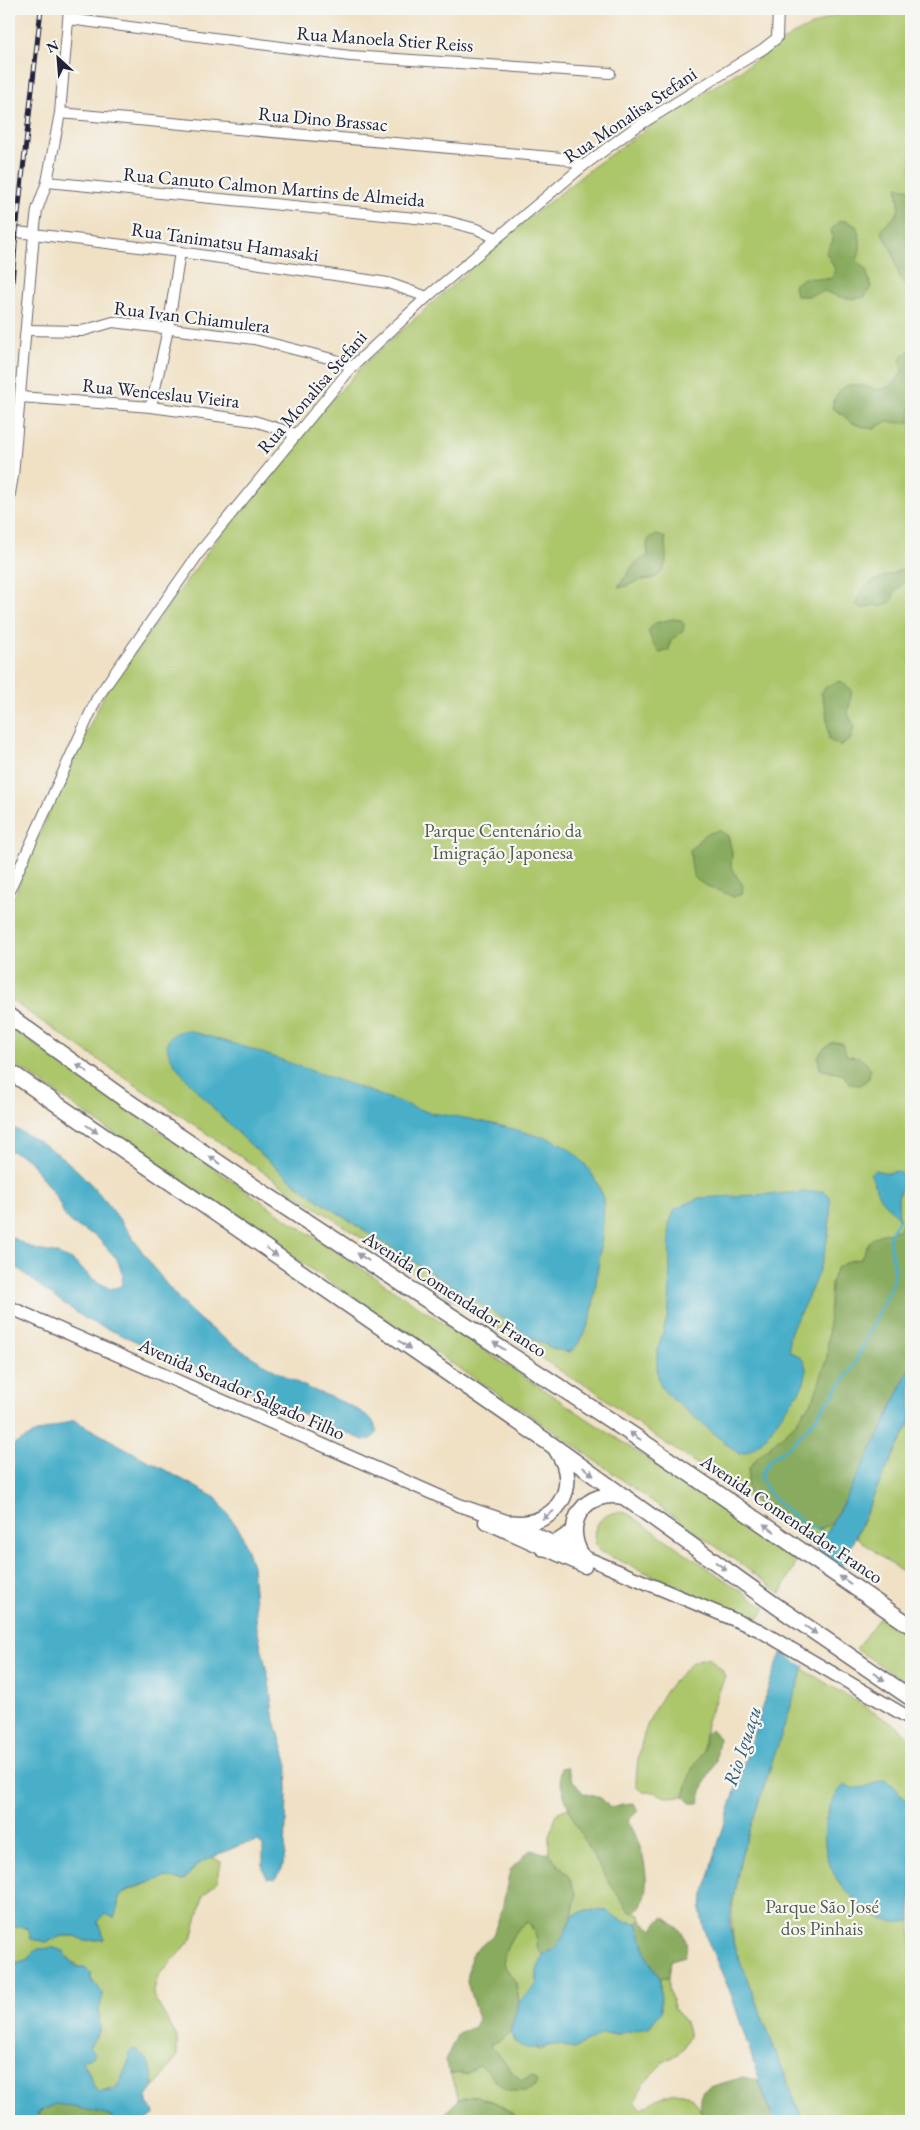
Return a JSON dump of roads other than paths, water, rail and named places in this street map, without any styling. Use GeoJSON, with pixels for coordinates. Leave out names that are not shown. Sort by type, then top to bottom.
{"type":"FeatureCollection","features":[{"type":"Feature","properties":{"kind":"highway","name":"Avenida Comendador Franco"},"geometry":{"type":"LineString","coordinates":[[9,1016],[123,1098],[256,1188],[510,1353],[911,1626]]}},
{"type":"Feature","properties":{"kind":"highway"},"geometry":{"type":"LineString","coordinates":[[9,1071],[548,1443],[775,1606],[911,1698]]}},
{"type":"Feature","properties":{"kind":"highway"},"geometry":{"type":"LineString","coordinates":[[512,1523],[530,1524],[540,1521],[561,1503],[567,1485],[565,1466],[556,1450],[548,1443]]}},
{"type":"Feature","properties":{"kind":"highway"},"geometry":{"type":"LineString","coordinates":[[582,1556],[575,1540],[574,1532],[578,1514],[591,1501],[607,1495],[625,1497]]}},
{"type":"Feature","properties":{"kind":"highway"},"geometry":{"type":"LineString","coordinates":[[550,1546],[574,1532]]}},
{"type":"Feature","properties":{"kind":"main road","name":"Avenida Senador Salgado Filho"},"geometry":{"type":"LineString","coordinates":[[9,1307],[459,1506],[512,1523],[592,1570],[626,1574]]}},
{"type":"Feature","properties":{"kind":"main road","name":"Avenida Senador Salgado Filho"},"geometry":{"type":"LineString","coordinates":[[459,1506],[474,1517],[582,1556],[759,1630],[911,1719]]}},
{"type":"Feature","properties":{"kind":"street","name":"Rua Monalisa Stefani"},"geometry":{"type":"LineString","coordinates":[[9,891],[97,698],[199,553],[352,367],[427,297],[582,166],[633,129],[763,49],[777,38],[778,9]]}},
{"type":"Feature","properties":{"kind":"street","name":"Rua Manoela Stier Reiss"},"geometry":{"type":"LineString","coordinates":[[69,14],[350,56],[610,73]]}},
{"type":"Feature","properties":{"kind":"street"},"geometry":{"type":"LineString","coordinates":[[9,499],[13,476],[34,234],[37,210],[47,182],[60,113],[69,14]]}},
{"type":"Feature","properties":{"kind":"street","name":"Rua Dino Brassac"},"geometry":{"type":"LineString","coordinates":[[60,113],[562,158],[582,166]]}},
{"type":"Feature","properties":{"kind":"street","name":"Rua Canuto Calmon Martins de Almeida"},"geometry":{"type":"LineString","coordinates":[[47,182],[446,221],[477,229],[496,238]]}},
{"type":"Feature","properties":{"kind":"street","name":"Rua Tanimatsu Hamasaki"},"geometry":{"type":"LineString","coordinates":[[12,231],[180,252],[388,283],[427,297]]}},
{"type":"Feature","properties":{"kind":"street"},"geometry":{"type":"LineString","coordinates":[[152,407],[168,329],[180,252]]}},
{"type":"Feature","properties":{"kind":"street","name":"Rua Ivan Chiamulera"},"geometry":{"type":"LineString","coordinates":[[26,330],[82,331],[114,322],[254,339],[336,360],[352,367]]}},
{"type":"Feature","properties":{"kind":"street","name":"Rua Wenceslau Vieira"},"geometry":{"type":"LineString","coordinates":[[20,396],[152,407],[254,421],[296,434]]}},
{"type":"Feature","properties":{"kind":"water"},"geometry":{"type":"Polygon","coordinates":[[[187,1030],[251,1049],[430,1113],[483,1122],[548,1138],[571,1151],[585,1164],[595,1179],[602,1195],[604,1211],[591,1317],[577,1345],[570,1352],[556,1350],[535,1340],[359,1227],[290,1179],[232,1128],[180,1071],[169,1054],[167,1046],[169,1039],[175,1034],[187,1030]]]}},
{"type":"Feature","properties":{"kind":"water"},"geometry":{"type":"Polygon","coordinates":[[[9,1126],[65,1159],[81,1174],[114,1212],[173,1293],[210,1328],[244,1352],[280,1373],[304,1386],[349,1405],[366,1415],[373,1421],[377,1433],[372,1439],[363,1440],[87,1320],[46,1291],[9,1261],[9,1236],[36,1250],[55,1253],[72,1260],[93,1279],[110,1289],[121,1286],[123,1276],[117,1259],[96,1236],[77,1227],[65,1217],[57,1198],[27,1158],[9,1150],[9,1126]]]}},
{"type":"Feature","properties":{"kind":"water"},"geometry":{"type":"Polygon","coordinates":[[[874,1170],[889,1173],[897,1171],[901,1174],[904,1183],[898,1196],[899,1220],[879,1196],[870,1174],[874,1170]]]}},
{"type":"Feature","properties":{"kind":"water"},"geometry":{"type":"Polygon","coordinates":[[[824,1191],[830,1196],[828,1238],[816,1279],[792,1327],[789,1339],[790,1352],[801,1358],[805,1364],[806,1371],[803,1385],[758,1445],[739,1454],[671,1398],[661,1387],[657,1372],[657,1353],[668,1315],[670,1291],[669,1224],[675,1209],[699,1198],[824,1191]]]}},
{"type":"Feature","properties":{"kind":"water","name":"Rio Iguaçu"},"geometry":{"type":"Polygon","coordinates":[[[911,1365],[911,1421],[879,1484],[826,1601],[742,1853],[731,1909],[730,1925],[734,1946],[803,2121],[773,2121],[731,1994],[706,1937],[700,1910],[718,1844],[772,1676],[792,1627],[818,1549],[878,1438],[911,1365]]]}},
{"type":"Feature","properties":{"kind":"water"},"geometry":{"type":"Polygon","coordinates":[[[74,1420],[216,1498],[241,1532],[252,1566],[257,1628],[269,1681],[273,1714],[288,1765],[285,1855],[282,1869],[276,1879],[267,1878],[263,1869],[263,1846],[258,1841],[240,1845],[198,1864],[183,1881],[166,1877],[129,1889],[119,1897],[114,1918],[104,1914],[97,1922],[104,1939],[85,1941],[76,1936],[62,1936],[46,1942],[31,1939],[28,1928],[9,1926],[9,1447],[38,1432],[74,1420]]]}},
{"type":"Feature","properties":{"kind":"water"},"geometry":{"type":"Polygon","coordinates":[[[884,1780],[893,1785],[911,1806],[911,1921],[895,1922],[883,1920],[871,1913],[840,1884],[827,1857],[824,1831],[830,1807],[836,1795],[844,1785],[859,1788],[884,1780]]]}},
{"type":"Feature","properties":{"kind":"water"},"geometry":{"type":"Polygon","coordinates":[[[587,1910],[607,1911],[622,1921],[637,1923],[648,1959],[660,1978],[661,2012],[649,2027],[618,2034],[602,2034],[574,2049],[556,2045],[534,2048],[523,2047],[514,2040],[510,2032],[519,2002],[537,1984],[537,1971],[543,1955],[555,1948],[563,1937],[572,1916],[587,1910]]]}},
{"type":"Feature","properties":{"kind":"water"},"geometry":{"type":"Polygon","coordinates":[[[53,1948],[64,1951],[66,1957],[77,1967],[85,1967],[91,1973],[91,1981],[97,1985],[103,1995],[99,2011],[100,2029],[89,2048],[95,2053],[93,2057],[84,2059],[82,2062],[96,2089],[99,2092],[113,2090],[118,2086],[129,2061],[128,2053],[134,2049],[143,2056],[149,2065],[154,2086],[147,2096],[147,2104],[153,2110],[154,2115],[144,2121],[113,2121],[111,2117],[103,2113],[56,2104],[40,2111],[33,2121],[9,2121],[9,1965],[29,1959],[36,1949],[53,1948]]]}},
{"type":"Feature","properties":{"kind":"waterway"},"geometry":{"type":"LineString","coordinates":[[9,98],[13,9]]}},
{"type":"Feature","properties":{"kind":"waterway"},"geometry":{"type":"LineString","coordinates":[[828,1535],[788,1512],[772,1496],[760,1476],[772,1458],[789,1447],[811,1424],[852,1369],[891,1287],[895,1269],[889,1242],[891,1233],[899,1220]]}},
{"type":"Feature","properties":{"kind":"railway"},"geometry":{"type":"LineString","coordinates":[[9,322],[16,232],[41,9]]}},
{"type":"Feature","properties":{"kind":"park label","name":"Parque Centenário da Imigração Japonesa"},"geometry":{"type":"Point","coordinates":[503,841]}},
{"type":"Feature","properties":{"kind":"park label","name":"Parque São José dos Pinhais"},"geometry":{"type":"Point","coordinates":[822,1917]}}]}
